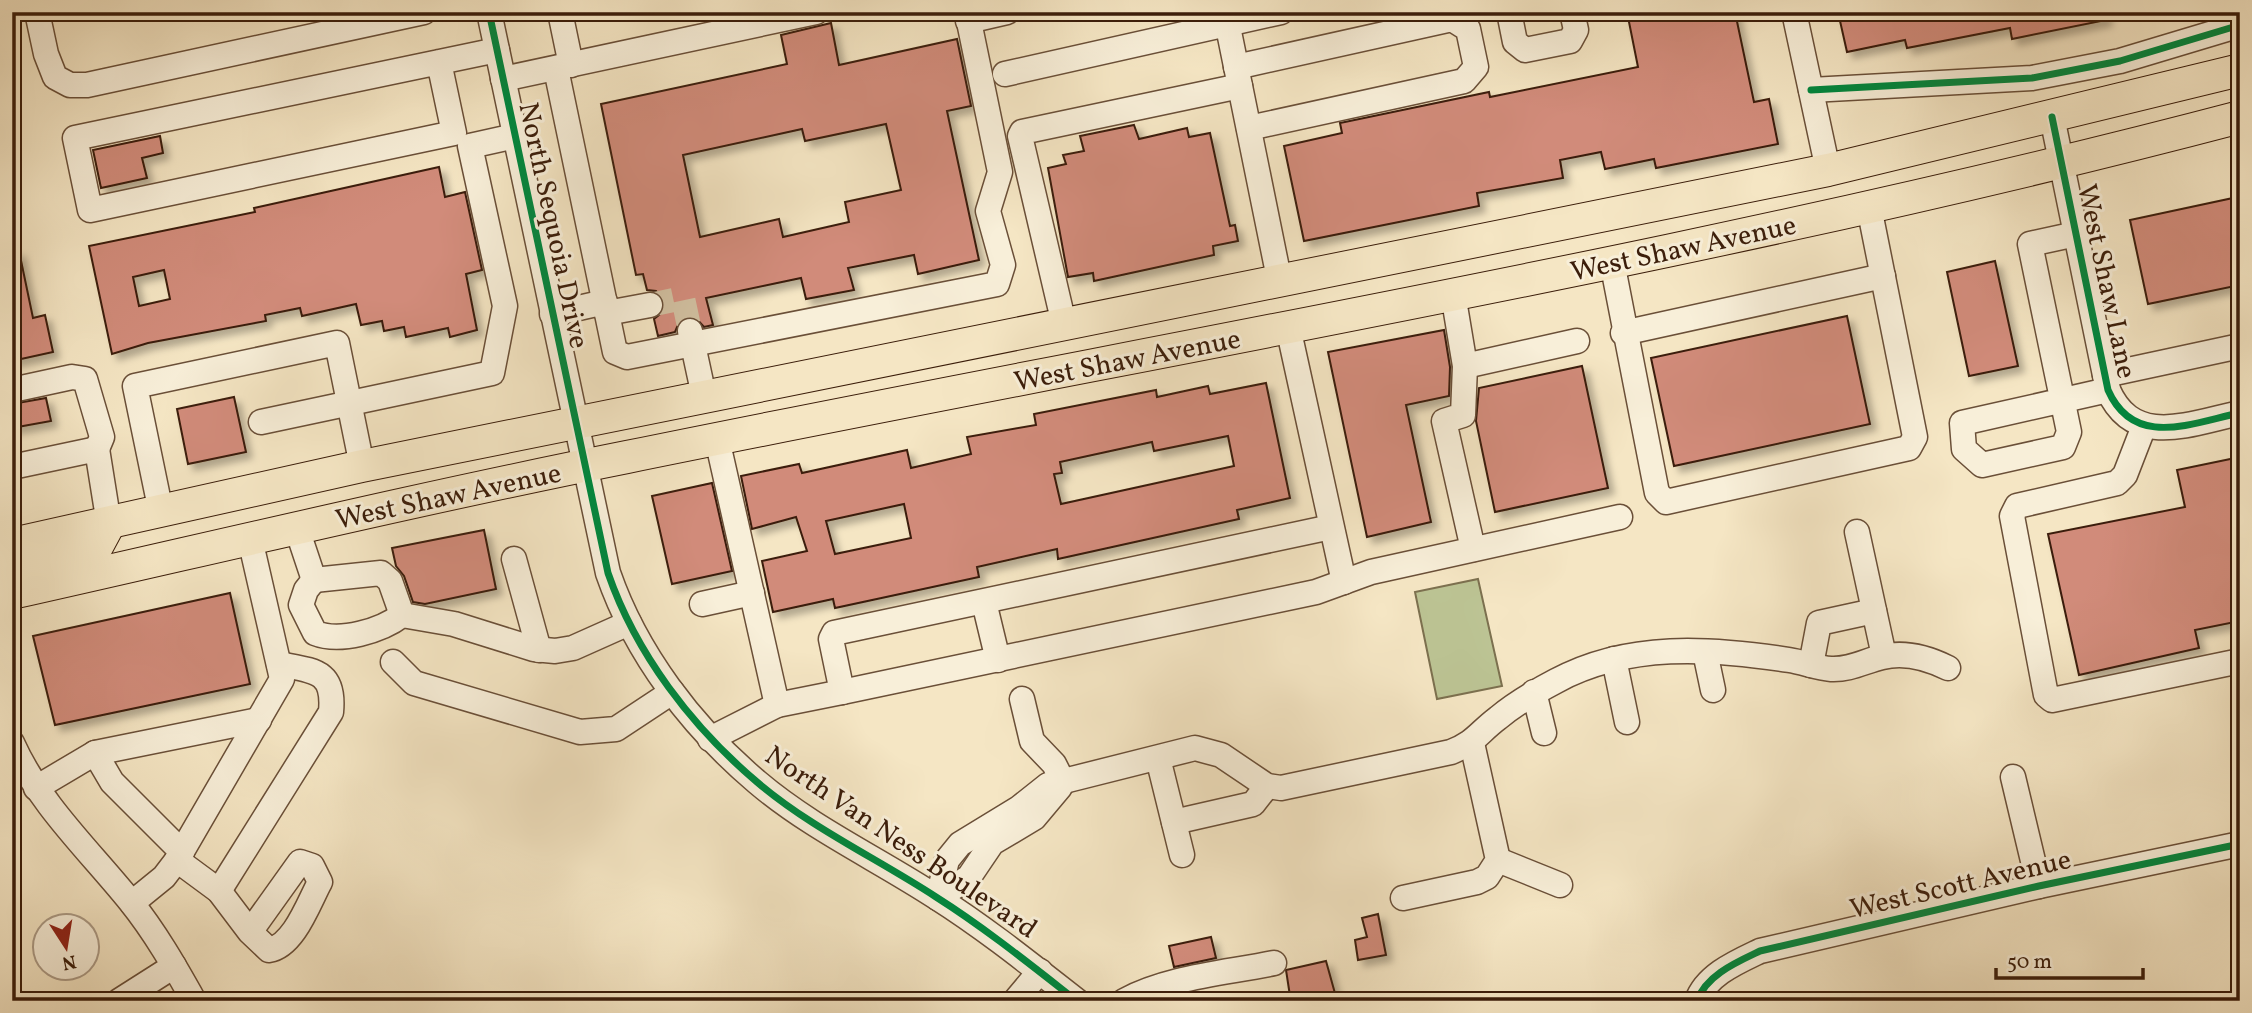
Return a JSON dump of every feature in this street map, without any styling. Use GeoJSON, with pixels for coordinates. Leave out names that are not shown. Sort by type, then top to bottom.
{"type":"FeatureCollection","features":[{"type":"Feature","properties":{"kind":"main road","name":"West Shaw Avenue"},"geometry":{"type":"LineString","coordinates":[[12,593],[297,528],[579,445],[704,396],[1569,225],[1828,170],[2240,70]]}},
{"type":"Feature","properties":{"kind":"main road","name":"West Shaw Avenue"},"geometry":{"type":"LineString","coordinates":[[12,544],[362,466],[579,445],[717,439],[992,387],[1612,262],[1869,207],[2062,164],[2240,117]]}},
{"type":"Feature","properties":{"kind":"main road"},"geometry":{"type":"LineString","coordinates":[[1612,262],[1641,234],[1804,200],[1821,189],[1828,170]]}},
{"type":"Feature","properties":{"kind":"main road"},"geometry":{"type":"LineString","coordinates":[[1289,327],[1291,307],[1306,298],[1471,264],[1569,225]]}},
{"type":"Feature","properties":{"kind":"main road"},"geometry":{"type":"LineString","coordinates":[[992,387],[1097,345],[1262,312],[1276,298],[1280,283]]}},
{"type":"Feature","properties":{"kind":"main road"},"geometry":{"type":"LineString","coordinates":[[12,569],[94,552],[109,524]]}},
{"type":"Feature","properties":{"kind":"street"},"geometry":{"type":"LineString","coordinates":[[37,12],[46,54],[55,77],[70,85],[87,85],[418,13]]}},
{"type":"Feature","properties":{"kind":"street","name":"North Sequoia Drive"},"geometry":{"type":"LineString","coordinates":[[489,12],[579,445]]}},
{"type":"Feature","properties":{"kind":"street"},"geometry":{"type":"LineString","coordinates":[[560,12],[564,67],[606,307],[615,352],[627,357],[692,338],[997,284],[1003,265],[988,211],[1000,172],[967,17],[1007,12]]}},
{"type":"Feature","properties":{"kind":"street"},"geometry":{"type":"LineString","coordinates":[[1005,74],[1226,18],[1281,12]]}},
{"type":"Feature","properties":{"kind":"street"},"geometry":{"type":"LineString","coordinates":[[1509,12],[1515,42],[1525,50],[1570,41],[1576,30],[1573,12]]}},
{"type":"Feature","properties":{"kind":"street"},"geometry":{"type":"LineString","coordinates":[[1794,12],[1828,170]]}},
{"type":"Feature","properties":{"kind":"street"},"geometry":{"type":"LineString","coordinates":[[503,79],[811,13]]}},
{"type":"Feature","properties":{"kind":"street"},"geometry":{"type":"LineString","coordinates":[[1226,18],[1280,283]]}},
{"type":"Feature","properties":{"kind":"street"},"geometry":{"type":"LineString","coordinates":[[1064,324],[1020,136],[1022,132],[1452,19],[1468,29],[1476,67],[1464,81],[1249,128]]}},
{"type":"Feature","properties":{"kind":"street"},"geometry":{"type":"LineString","coordinates":[[1811,90],[2032,78],[2120,61],[2240,25]]}},
{"type":"Feature","properties":{"kind":"street"},"geometry":{"type":"LineString","coordinates":[[497,50],[75,138],[90,210],[462,139],[515,136]]}},
{"type":"Feature","properties":{"kind":"street"},"geometry":{"type":"LineString","coordinates":[[261,422],[492,373],[505,306],[439,62]]}},
{"type":"Feature","properties":{"kind":"street","name":"West Shaw Lane"},"geometry":{"type":"LineString","coordinates":[[2052,117],[2107,382],[2121,412],[2144,426]]}},
{"type":"Feature","properties":{"kind":"street"},"geometry":{"type":"LineString","coordinates":[[1612,262],[1623,333],[1657,493],[1666,502],[1909,448],[1915,436],[1869,207]]}},
{"type":"Feature","properties":{"kind":"street"},"geometry":{"type":"LineString","coordinates":[[2076,234],[2030,244],[2062,402],[2107,382],[2240,345]]}},
{"type":"Feature","properties":{"kind":"street"},"geometry":{"type":"LineString","coordinates":[[1623,333],[1883,276]]}},
{"type":"Feature","properties":{"kind":"street"},"geometry":{"type":"LineString","coordinates":[[1453,294],[1465,366],[1462,415],[1444,421],[1472,548]]}},
{"type":"Feature","properties":{"kind":"street"},"geometry":{"type":"LineString","coordinates":[[552,313],[650,305]]}},
{"type":"Feature","properties":{"kind":"street"},"geometry":{"type":"LineString","coordinates":[[1289,327],[1343,582]]}},
{"type":"Feature","properties":{"kind":"street"},"geometry":{"type":"LineString","coordinates":[[692,338],[704,396]]}},
{"type":"Feature","properties":{"kind":"street"},"geometry":{"type":"LineString","coordinates":[[1465,366],[1577,341]]}},
{"type":"Feature","properties":{"kind":"street"},"geometry":{"type":"LineString","coordinates":[[161,512],[135,386],[337,343],[362,466]]}},
{"type":"Feature","properties":{"kind":"street"},"geometry":{"type":"LineString","coordinates":[[12,390],[72,377],[85,380],[102,437],[97,449],[109,524]]}},
{"type":"Feature","properties":{"kind":"street"},"geometry":{"type":"LineString","coordinates":[[2240,413],[2168,428],[2144,426],[2125,475],[2117,483],[2017,506],[2012,516],[2046,695],[2052,700],[2240,662]]}},
{"type":"Feature","properties":{"kind":"street"},"geometry":{"type":"LineString","coordinates":[[717,439],[777,705]]}},
{"type":"Feature","properties":{"kind":"street","name":"North Van Ness Boulevard"},"geometry":{"type":"LineString","coordinates":[[579,445],[608,573],[629,623],[672,692],[710,738],[759,784],[938,898],[1077,1001]]}},
{"type":"Feature","properties":{"kind":"street"},"geometry":{"type":"LineString","coordinates":[[12,467],[97,449]]}},
{"type":"Feature","properties":{"kind":"street"},"geometry":{"type":"LineString","coordinates":[[710,738],[777,705],[1316,592],[1371,572],[1620,517]]}},
{"type":"Feature","properties":{"kind":"street"},"geometry":{"type":"LineString","coordinates":[[842,692],[831,639],[834,633],[1331,527]]}},
{"type":"Feature","properties":{"kind":"street"},"geometry":{"type":"LineString","coordinates":[[297,528],[314,580]]}},
{"type":"Feature","properties":{"kind":"street"},"geometry":{"type":"LineString","coordinates":[[1857,532],[1884,656]]}},
{"type":"Feature","properties":{"kind":"street"},"geometry":{"type":"LineString","coordinates":[[132,903],[164,877],[180,856],[259,720],[281,672],[250,539]]}},
{"type":"Feature","properties":{"kind":"street"},"geometry":{"type":"LineString","coordinates":[[514,559],[540,650]]}},
{"type":"Feature","properties":{"kind":"street"},"geometry":{"type":"LineString","coordinates":[[402,614],[390,581],[381,573],[314,580],[306,590],[301,605],[315,633],[323,636],[341,636],[380,627],[402,614],[454,624],[540,650],[555,651],[573,648],[629,623]]}},
{"type":"Feature","properties":{"kind":"street"},"geometry":{"type":"LineString","coordinates":[[702,604],[752,593]]}},
{"type":"Feature","properties":{"kind":"street"},"geometry":{"type":"LineString","coordinates":[[984,602],[998,660]]}},
{"type":"Feature","properties":{"kind":"street"},"geometry":{"type":"LineString","coordinates":[[1811,665],[1819,623],[1874,611]]}},
{"type":"Feature","properties":{"kind":"street"},"geometry":{"type":"LineString","coordinates":[[938,898],[968,877],[992,843],[1034,818],[1063,782],[1195,748],[1221,755],[1266,786],[1281,788],[1451,752],[1472,743],[1494,720],[1534,692],[1564,676],[1614,659],[1672,649],[1831,669],[1854,667],[1884,656],[1924,656],[1948,668]]}},
{"type":"Feature","properties":{"kind":"street"},"geometry":{"type":"LineString","coordinates":[[1705,652],[1713,690]]}},
{"type":"Feature","properties":{"kind":"street"},"geometry":{"type":"LineString","coordinates":[[1614,659],[1627,722]]}},
{"type":"Feature","properties":{"kind":"street"},"geometry":{"type":"LineString","coordinates":[[393,662],[414,683],[580,732],[616,729],[672,692]]}},
{"type":"Feature","properties":{"kind":"street"},"geometry":{"type":"LineString","coordinates":[[219,891],[331,712],[333,691],[327,680],[311,671],[281,672]]}},
{"type":"Feature","properties":{"kind":"street"},"geometry":{"type":"LineString","coordinates":[[1534,692],[1544,733]]}},
{"type":"Feature","properties":{"kind":"street"},"geometry":{"type":"LineString","coordinates":[[1023,699],[1031,741],[1054,764],[1063,782]]}},
{"type":"Feature","properties":{"kind":"street"},"geometry":{"type":"LineString","coordinates":[[24,778],[95,753],[259,720]]}},
{"type":"Feature","properties":{"kind":"street"},"geometry":{"type":"LineString","coordinates":[[12,743],[24,778],[132,903],[194,1001]]}},
{"type":"Feature","properties":{"kind":"street"},"geometry":{"type":"LineString","coordinates":[[1404,898],[1477,883],[1487,877],[1498,860],[1472,743]]}},
{"type":"Feature","properties":{"kind":"street"},"geometry":{"type":"LineString","coordinates":[[95,753],[112,782],[180,856],[219,891],[250,932]]}},
{"type":"Feature","properties":{"kind":"street"},"geometry":{"type":"LineString","coordinates":[[1158,758],[1182,855]]}},
{"type":"Feature","properties":{"kind":"street"},"geometry":{"type":"LineString","coordinates":[[2013,778],[2039,886]]}},
{"type":"Feature","properties":{"kind":"street"},"geometry":{"type":"LineString","coordinates":[[1174,822],[1253,804],[1266,786]]}},
{"type":"Feature","properties":{"kind":"street","name":"West Scott Avenue"},"geometry":{"type":"LineString","coordinates":[[1699,995],[1728,966],[1760,951],[2039,886],[2240,844]]}},
{"type":"Feature","properties":{"kind":"street"},"geometry":{"type":"LineString","coordinates":[[1498,860],[1560,885]]}},
{"type":"Feature","properties":{"kind":"street"},"geometry":{"type":"LineString","coordinates":[[1124,1001],[1139,992],[1274,963]]}},
{"type":"Feature","properties":{"kind":"street"},"geometry":{"type":"LineString","coordinates":[[119,1001],[174,966]]}},
{"type":"Feature","properties":{"kind":"street"},"geometry":{"type":"LineString","coordinates":[[1015,1001],[1040,971]]}},
{"type":"Feature","properties":{"kind":"green space"},"geometry":{"type":"Polygon","coordinates":[[[1478,579],[1502,686],[1437,699],[1415,592],[1478,579]]]}},
{"type":"Feature","properties":{"kind":"building"},"geometry":{"type":"Polygon","coordinates":[[[1627,12],[1735,12],[1754,102],[1769,99],[1778,144],[1656,168],[1654,159],[1605,169],[1601,152],[1560,160],[1563,178],[1477,193],[1479,206],[1304,241],[1284,146],[1342,133],[1340,123],[1489,92],[1490,97],[1638,67],[1627,12]]]}},
{"type":"Feature","properties":{"kind":"building"},"geometry":{"type":"Polygon","coordinates":[[[1838,12],[2105,12],[2106,20],[2012,39],[2010,28],[1907,48],[1905,40],[1847,52],[1838,12]]]}},
{"type":"Feature","properties":{"kind":"building"},"geometry":{"type":"Polygon","coordinates":[[[831,23],[839,65],[957,39],[971,106],[947,111],[979,260],[918,274],[914,255],[848,268],[854,290],[806,299],[801,278],[706,298],[713,325],[704,327],[695,317],[688,316],[680,320],[675,332],[658,336],[654,319],[664,311],[664,302],[656,291],[647,290],[643,274],[636,275],[601,104],[787,64],[781,35],[831,23]],[[886,124],[805,141],[802,129],[683,155],[700,237],[779,219],[783,237],[849,222],[845,202],[901,190],[886,124]]]}},
{"type":"Feature","properties":{"kind":"building"},"geometry":{"type":"Polygon","coordinates":[[[1134,125],[1139,139],[1187,128],[1189,137],[1210,133],[1230,226],[1235,225],[1238,241],[1213,246],[1214,255],[1094,281],[1093,273],[1068,277],[1048,168],[1066,164],[1063,155],[1084,151],[1080,136],[1134,125]]]}},
{"type":"Feature","properties":{"kind":"building"},"geometry":{"type":"Polygon","coordinates":[[[160,136],[163,153],[142,158],[147,178],[101,188],[93,150],[160,136]]]}},
{"type":"Feature","properties":{"kind":"building"},"geometry":{"type":"Polygon","coordinates":[[[439,167],[445,197],[465,192],[482,270],[466,274],[477,330],[450,337],[448,328],[406,337],[404,327],[384,331],[382,321],[361,325],[356,304],[302,316],[300,308],[265,315],[266,321],[148,343],[112,354],[89,246],[255,212],[254,208],[439,167]],[[164,270],[133,277],[139,306],[170,299],[164,270]]]}},
{"type":"Feature","properties":{"kind":"building"},"geometry":{"type":"Polygon","coordinates":[[[2233,198],[2240,231],[2240,285],[2148,304],[2130,220],[2233,198]]]}},
{"type":"Feature","properties":{"kind":"building"},"geometry":{"type":"Polygon","coordinates":[[[19,251],[33,318],[45,315],[53,352],[12,361],[12,252],[19,251]]]}},
{"type":"Feature","properties":{"kind":"building"},"geometry":{"type":"Polygon","coordinates":[[[1995,261],[2018,366],[1969,376],[1947,272],[1995,261]]]}},
{"type":"Feature","properties":{"kind":"building"},"geometry":{"type":"Polygon","coordinates":[[[1847,316],[1870,424],[1674,466],[1651,358],[1847,316]]]}},
{"type":"Feature","properties":{"kind":"building"},"geometry":{"type":"Polygon","coordinates":[[[1444,330],[1450,367],[1449,396],[1406,405],[1431,522],[1367,537],[1328,352],[1444,330]]]}},
{"type":"Feature","properties":{"kind":"building"},"geometry":{"type":"Polygon","coordinates":[[[1582,366],[1608,488],[1495,512],[1476,421],[1479,388],[1582,366]]]}},
{"type":"Feature","properties":{"kind":"building"},"geometry":{"type":"Polygon","coordinates":[[[1266,383],[1290,498],[1237,510],[1239,519],[1058,559],[1057,549],[977,567],[979,577],[835,608],[833,599],[773,612],[762,561],[807,551],[796,517],[752,529],[741,476],[799,464],[802,473],[907,450],[911,468],[971,454],[967,437],[1036,425],[1034,414],[1156,390],[1157,397],[1208,386],[1210,394],[1266,383]],[[1228,436],[1154,451],[1152,442],[1060,462],[1062,473],[1054,474],[1061,504],[1234,466],[1228,436]],[[904,504],[826,521],[835,554],[911,538],[904,504]]]}},
{"type":"Feature","properties":{"kind":"building"},"geometry":{"type":"Polygon","coordinates":[[[234,397],[246,452],[188,464],[177,409],[234,397]]]}},
{"type":"Feature","properties":{"kind":"building"},"geometry":{"type":"Polygon","coordinates":[[[46,398],[51,421],[12,428],[12,404],[46,398]]]}},
{"type":"Feature","properties":{"kind":"building"},"geometry":{"type":"Polygon","coordinates":[[[2240,457],[2240,621],[2195,630],[2199,648],[2079,675],[2048,534],[2185,507],[2177,470],[2240,457]]]}},
{"type":"Feature","properties":{"kind":"building"},"geometry":{"type":"Polygon","coordinates":[[[712,483],[732,571],[672,584],[652,496],[712,483]]]}},
{"type":"Feature","properties":{"kind":"building"},"geometry":{"type":"Polygon","coordinates":[[[484,530],[496,589],[425,604],[413,602],[404,576],[396,566],[392,548],[484,530]]]}},
{"type":"Feature","properties":{"kind":"building"},"geometry":{"type":"Polygon","coordinates":[[[230,593],[250,684],[55,725],[33,636],[230,593]]]}},
{"type":"Feature","properties":{"kind":"building"},"geometry":{"type":"Polygon","coordinates":[[[1378,914],[1386,955],[1358,960],[1355,940],[1367,937],[1362,918],[1378,914]]]}},
{"type":"Feature","properties":{"kind":"building"},"geometry":{"type":"Polygon","coordinates":[[[1211,937],[1216,958],[1174,967],[1169,946],[1211,937]]]}},
{"type":"Feature","properties":{"kind":"building"},"geometry":{"type":"Polygon","coordinates":[[[1326,961],[1336,997],[1305,1001],[1304,993],[1290,996],[1286,970],[1326,961]]]}},
{"type":"Feature","properties":{"kind":"tunnel"},"geometry":{"type":"LineString","coordinates":[[650,305],[683,298],[690,331]]}},
{"type":"Feature","properties":{"kind":"cycle path"},"geometry":{"type":"LineString","coordinates":[[489,12],[608,573],[620,603],[650,660],[710,738],[778,799],[822,829],[954,909],[1077,1001]]}},
{"type":"Feature","properties":{"kind":"cycle path"},"geometry":{"type":"LineString","coordinates":[[1811,90],[2032,78],[2120,61],[2240,25]]}},
{"type":"Feature","properties":{"kind":"cycle path"},"geometry":{"type":"LineString","coordinates":[[2052,117],[2108,390],[2119,408],[2133,420],[2148,426],[2165,427],[2184,426],[2240,413]]}},
{"type":"Feature","properties":{"kind":"cycle path"},"geometry":{"type":"LineString","coordinates":[[1697,1001],[1701,992],[1715,977],[1760,951],[2039,886],[2240,844]]}}]}
